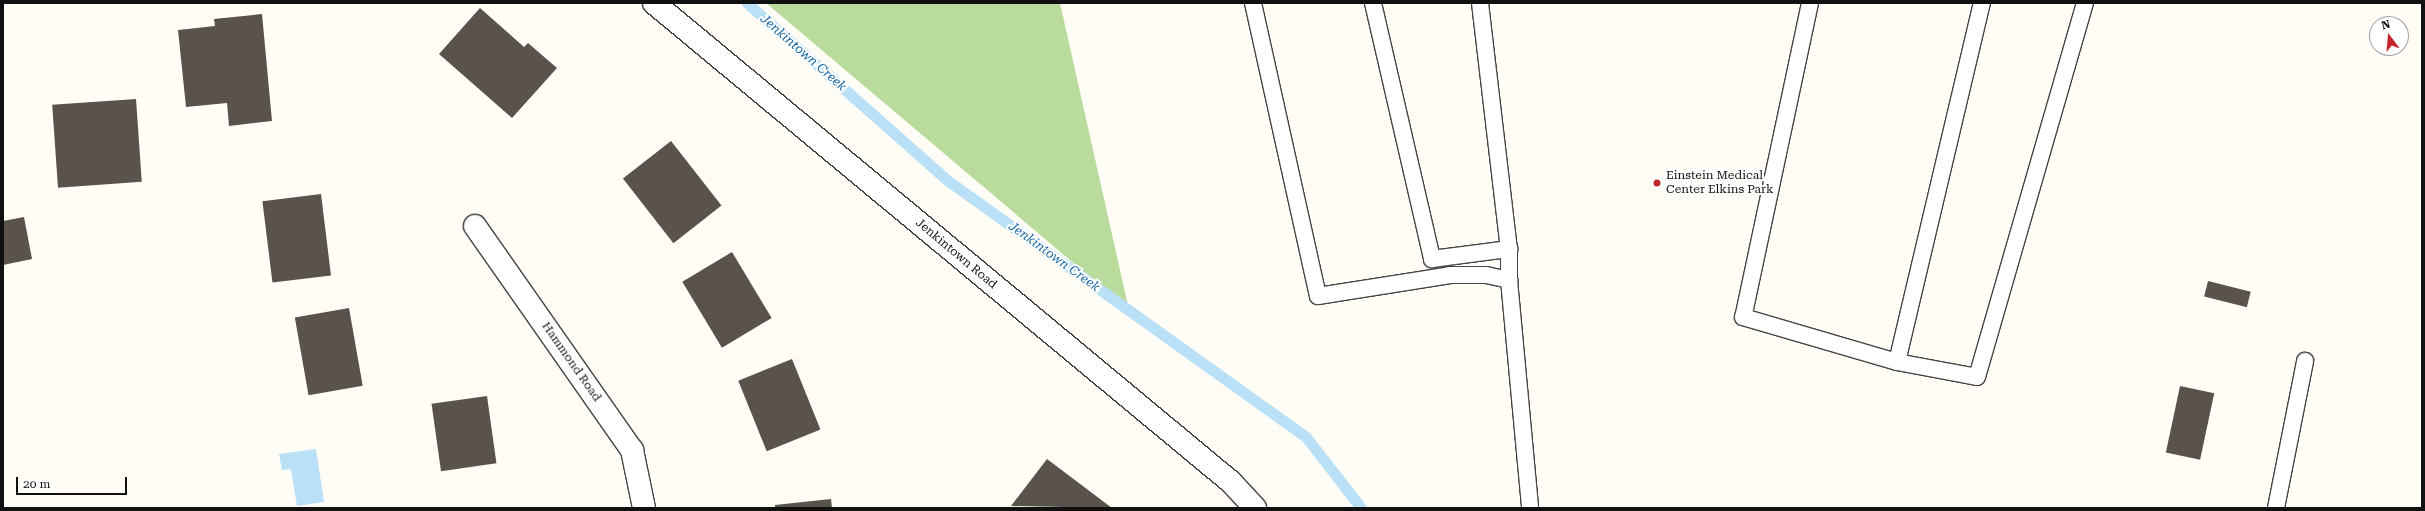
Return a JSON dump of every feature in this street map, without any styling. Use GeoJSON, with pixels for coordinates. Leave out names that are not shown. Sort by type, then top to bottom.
{"type":"FeatureCollection","features":[{"type":"Feature","properties":{"kind":"street","name":"Jenkintown Road"},"geometry":{"type":"LineString","coordinates":[[654,3],[1231,482],[1255,508]]}},
{"type":"Feature","properties":{"kind":"street","name":"Hammond Road"},"geometry":{"type":"LineString","coordinates":[[475,226],[632,450],[644,508]]}},
{"type":"Feature","properties":{"kind":"lane"},"geometry":{"type":"LineString","coordinates":[[1253,3],[1318,296],[1450,275],[1486,275],[1509,280]]}},
{"type":"Feature","properties":{"kind":"lane"},"geometry":{"type":"LineString","coordinates":[[1373,3],[1432,259],[1509,249]]}},
{"type":"Feature","properties":{"kind":"lane"},"geometry":{"type":"LineString","coordinates":[[1480,3],[1509,249],[1509,280],[1530,508]]}},
{"type":"Feature","properties":{"kind":"lane"},"geometry":{"type":"LineString","coordinates":[[1810,3],[1742,317],[1897,362],[1977,376],[2085,3]]}},
{"type":"Feature","properties":{"kind":"lane"},"geometry":{"type":"LineString","coordinates":[[1897,362],[1982,3]]}},
{"type":"Feature","properties":{"kind":"lane"},"geometry":{"type":"LineString","coordinates":[[2276,508],[2305,361]]}},
{"type":"Feature","properties":{"kind":"green space"},"geometry":{"type":"Polygon","coordinates":[[[766,3],[1060,3],[1129,310],[766,3]]]}},
{"type":"Feature","properties":{"kind":"water"},"geometry":{"type":"Polygon","coordinates":[[[316,449],[324,502],[297,506],[291,469],[282,470],[279,454],[316,449]]]}},
{"type":"Feature","properties":{"kind":"building"},"geometry":{"type":"Polygon","coordinates":[[[480,8],[524,47],[528,43],[557,68],[512,118],[439,54],[480,8]]]}},
{"type":"Feature","properties":{"kind":"building"},"geometry":{"type":"Polygon","coordinates":[[[262,14],[272,121],[229,126],[227,103],[186,107],[178,30],[215,26],[214,19],[262,14]]]}},
{"type":"Feature","properties":{"kind":"building"},"geometry":{"type":"Polygon","coordinates":[[[136,99],[142,182],[58,188],[52,105],[136,99]]]}},
{"type":"Feature","properties":{"kind":"building"},"geometry":{"type":"Polygon","coordinates":[[[671,141],[721,206],[673,243],[623,179],[671,141]]]}},
{"type":"Feature","properties":{"kind":"building"},"geometry":{"type":"Polygon","coordinates":[[[321,194],[331,275],[272,283],[262,201],[321,194]]]}},
{"type":"Feature","properties":{"kind":"building"},"geometry":{"type":"Polygon","coordinates":[[[24,217],[32,259],[3,265],[3,221],[24,217]]]}},
{"type":"Feature","properties":{"kind":"building"},"geometry":{"type":"Polygon","coordinates":[[[732,252],[772,318],[722,348],[682,282],[732,252]]]}},
{"type":"Feature","properties":{"kind":"building"},"geometry":{"type":"Polygon","coordinates":[[[2208,281],[2251,292],[2247,307],[2204,297],[2208,281]]]}},
{"type":"Feature","properties":{"kind":"building"},"geometry":{"type":"Polygon","coordinates":[[[349,308],[363,386],[309,395],[295,318],[349,308]]]}},
{"type":"Feature","properties":{"kind":"building"},"geometry":{"type":"Polygon","coordinates":[[[792,359],[820,429],[767,451],[738,381],[792,359]]]}},
{"type":"Feature","properties":{"kind":"building"},"geometry":{"type":"Polygon","coordinates":[[[2180,386],[2214,393],[2200,460],[2166,453],[2180,386]]]}},
{"type":"Feature","properties":{"kind":"building"},"geometry":{"type":"Polygon","coordinates":[[[487,396],[496,463],[441,471],[432,404],[487,396]]]}},
{"type":"Feature","properties":{"kind":"building"},"geometry":{"type":"Polygon","coordinates":[[[1047,459],[1112,508],[1011,506],[1047,459]]]}},
{"type":"Feature","properties":{"kind":"building"},"geometry":{"type":"Polygon","coordinates":[[[831,499],[832,508],[775,508],[775,505],[831,499]]]}},
{"type":"Feature","properties":{"kind":"waterway","name":"Jenkintown Creek"},"geometry":{"type":"LineString","coordinates":[[747,3],[947,180],[1306,437],[1361,508]]}},
{"type":"Feature","properties":{"kind":"place","name":"Einstein Medical Center Elkins Park"},"geometry":{"type":"Point","coordinates":[1657,183]}}]}
